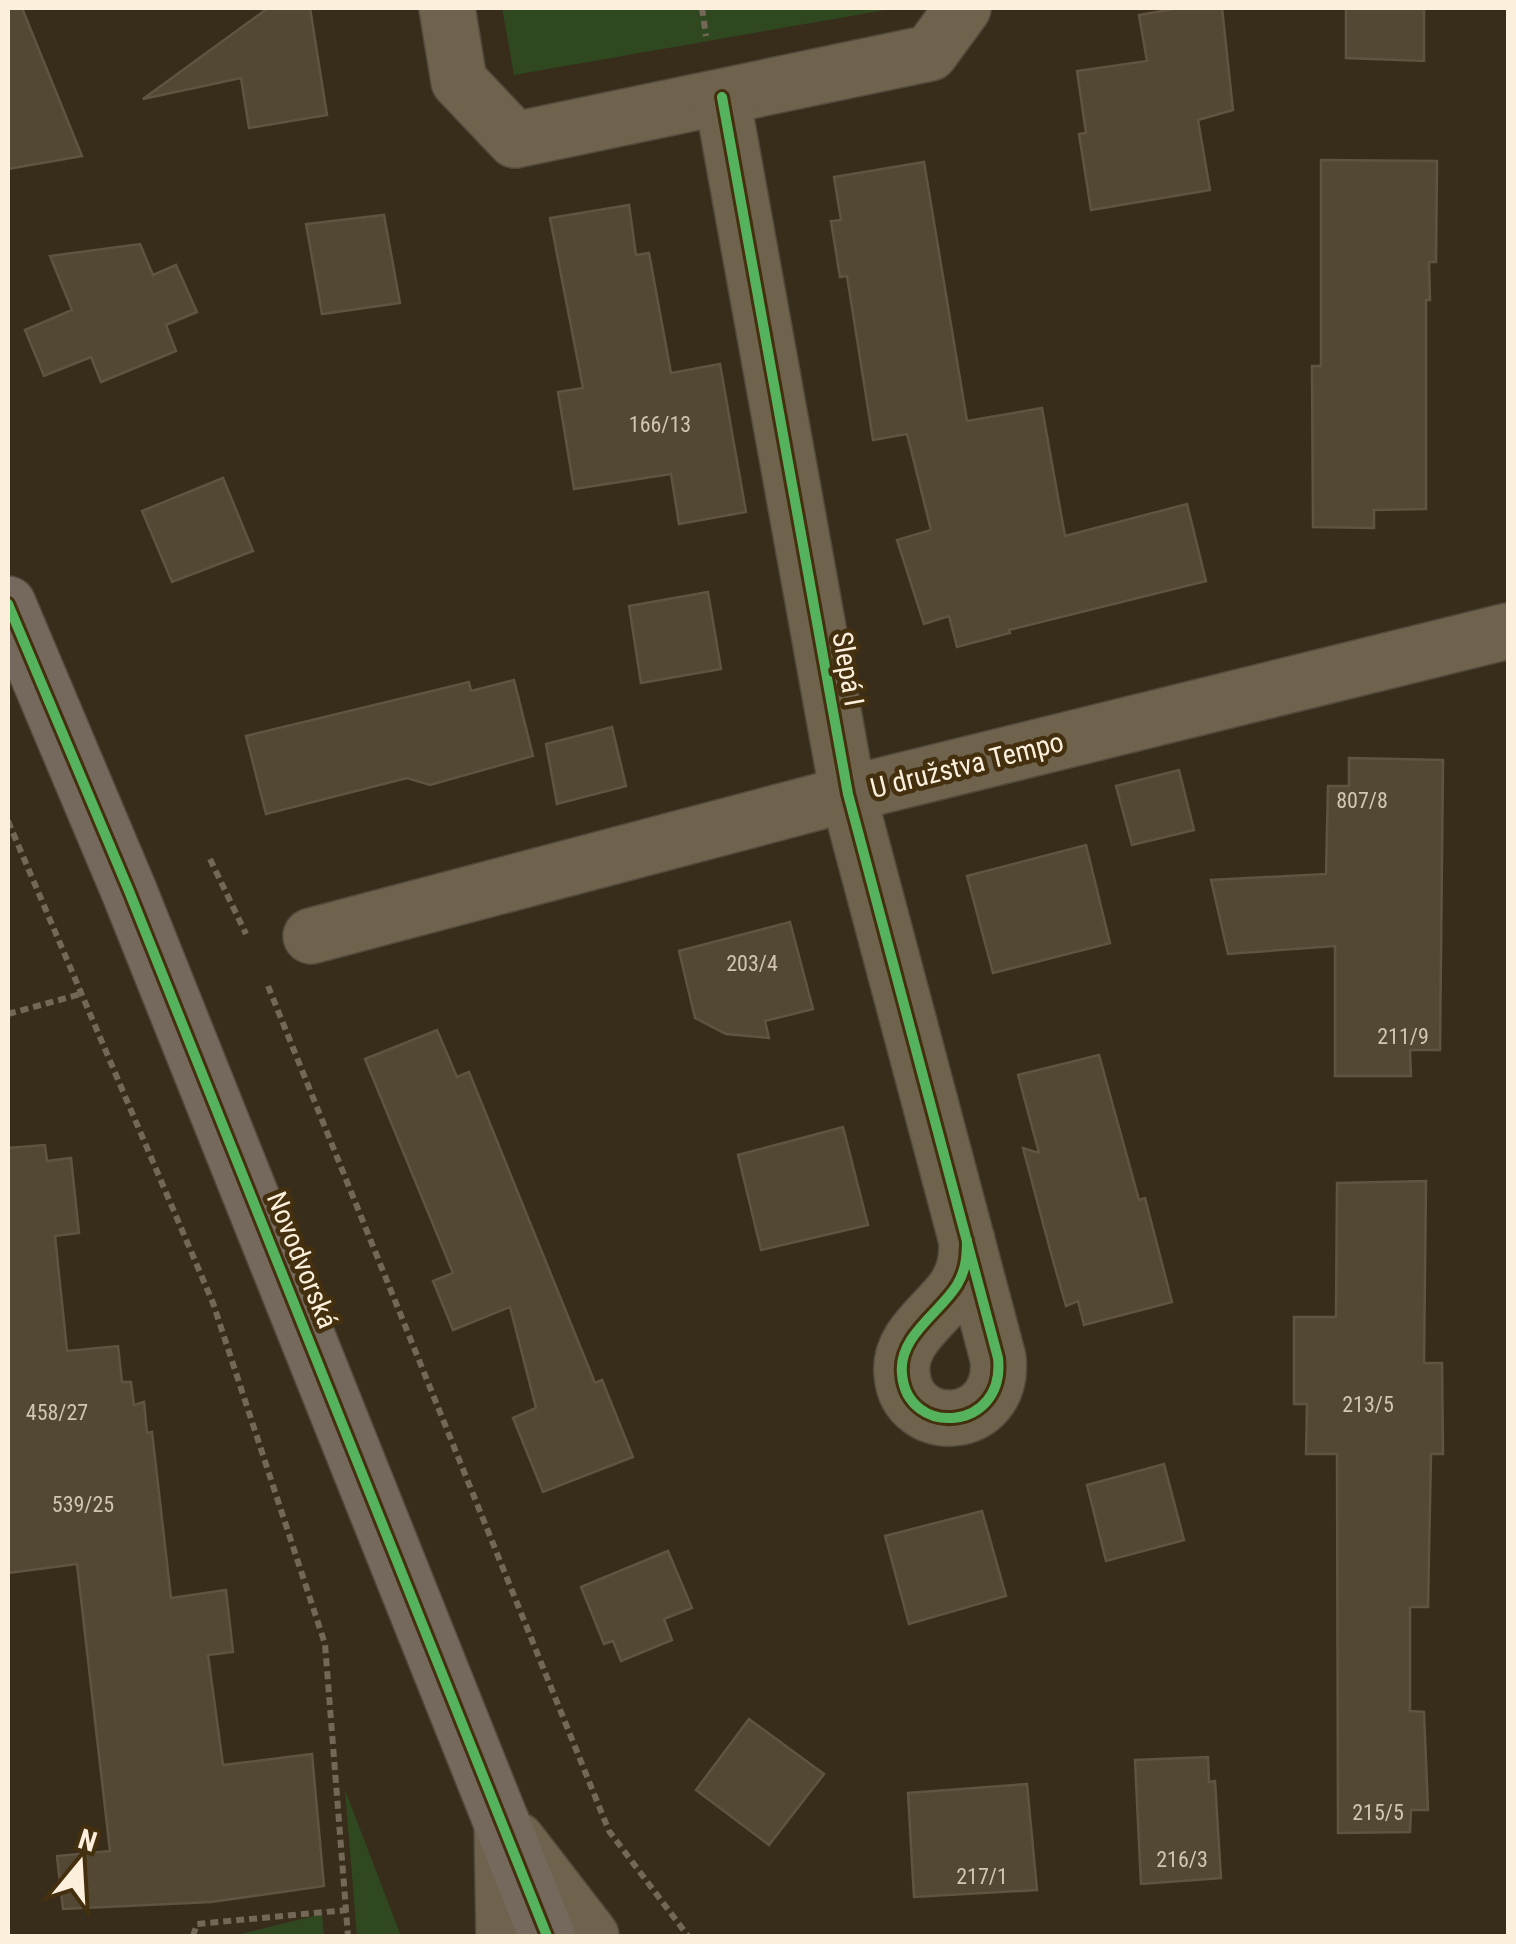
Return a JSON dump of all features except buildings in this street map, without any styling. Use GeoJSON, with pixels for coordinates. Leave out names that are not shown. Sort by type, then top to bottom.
{"type":"FeatureCollection","features":[{"type":"Feature","properties":{"kind":"main road","name":"Novodvorská"},"geometry":{"type":"LineString","coordinates":[[8,604],[129,891],[547,1936]]}},
{"type":"Feature","properties":{"kind":"street"},"geometry":{"type":"LineString","coordinates":[[447,8],[459,81],[516,140],[930,52],[963,8]]}},
{"type":"Feature","properties":{"kind":"street","name":"Slepá I"},"geometry":{"type":"LineString","coordinates":[[722,97],[848,794],[967,1240]]}},
{"type":"Feature","properties":{"kind":"street","name":"U družstva Tempo"},"geometry":{"type":"LineString","coordinates":[[311,936],[848,794],[1508,631]]}},
{"type":"Feature","properties":{"kind":"street"},"geometry":{"type":"LineString","coordinates":[[502,1820],[504,1936]]}},
{"type":"Feature","properties":{"kind":"street"},"geometry":{"type":"LineString","coordinates":[[502,1820],[591,1936]]}},
{"type":"Feature","properties":{"kind":"path"},"geometry":{"type":"LineString","coordinates":[[8,821],[212,1302],[325,1644],[348,1936]]}},
{"type":"Feature","properties":{"kind":"path"},"geometry":{"type":"LineString","coordinates":[[264,974],[608,1831],[688,1936]]}},
{"type":"Feature","properties":{"kind":"path"},"geometry":{"type":"LineString","coordinates":[[8,1014],[82,994]]}},
{"type":"Feature","properties":{"kind":"path"},"geometry":{"type":"LineString","coordinates":[[193,1936],[198,1924],[347,1910]]}},
{"type":"Feature","properties":{"kind":"green space"},"geometry":{"type":"Polygon","coordinates":[[[502,8],[897,8],[514,75],[502,8]]]}},
{"type":"Feature","properties":{"kind":"green space"},"geometry":{"type":"Polygon","coordinates":[[[345,1790],[401,1936],[357,1936],[345,1790]]]}},
{"type":"Feature","properties":{"kind":"green space"},"geometry":{"type":"Polygon","coordinates":[[[322,1914],[324,1936],[233,1936],[322,1914]]]}},
{"type":"Feature","properties":{"kind":"cycle path"},"geometry":{"type":"LineString","coordinates":[[722,97],[848,794],[998,1358],[996,1383],[987,1401],[955,1418],[937,1417],[920,1409],[908,1395],[903,1360],[913,1337],[960,1279],[967,1252],[967,1246],[967,1240]]}},
{"type":"Feature","properties":{"kind":"cycle path"},"geometry":{"type":"LineString","coordinates":[[8,604],[129,891],[547,1936]]}}]}
